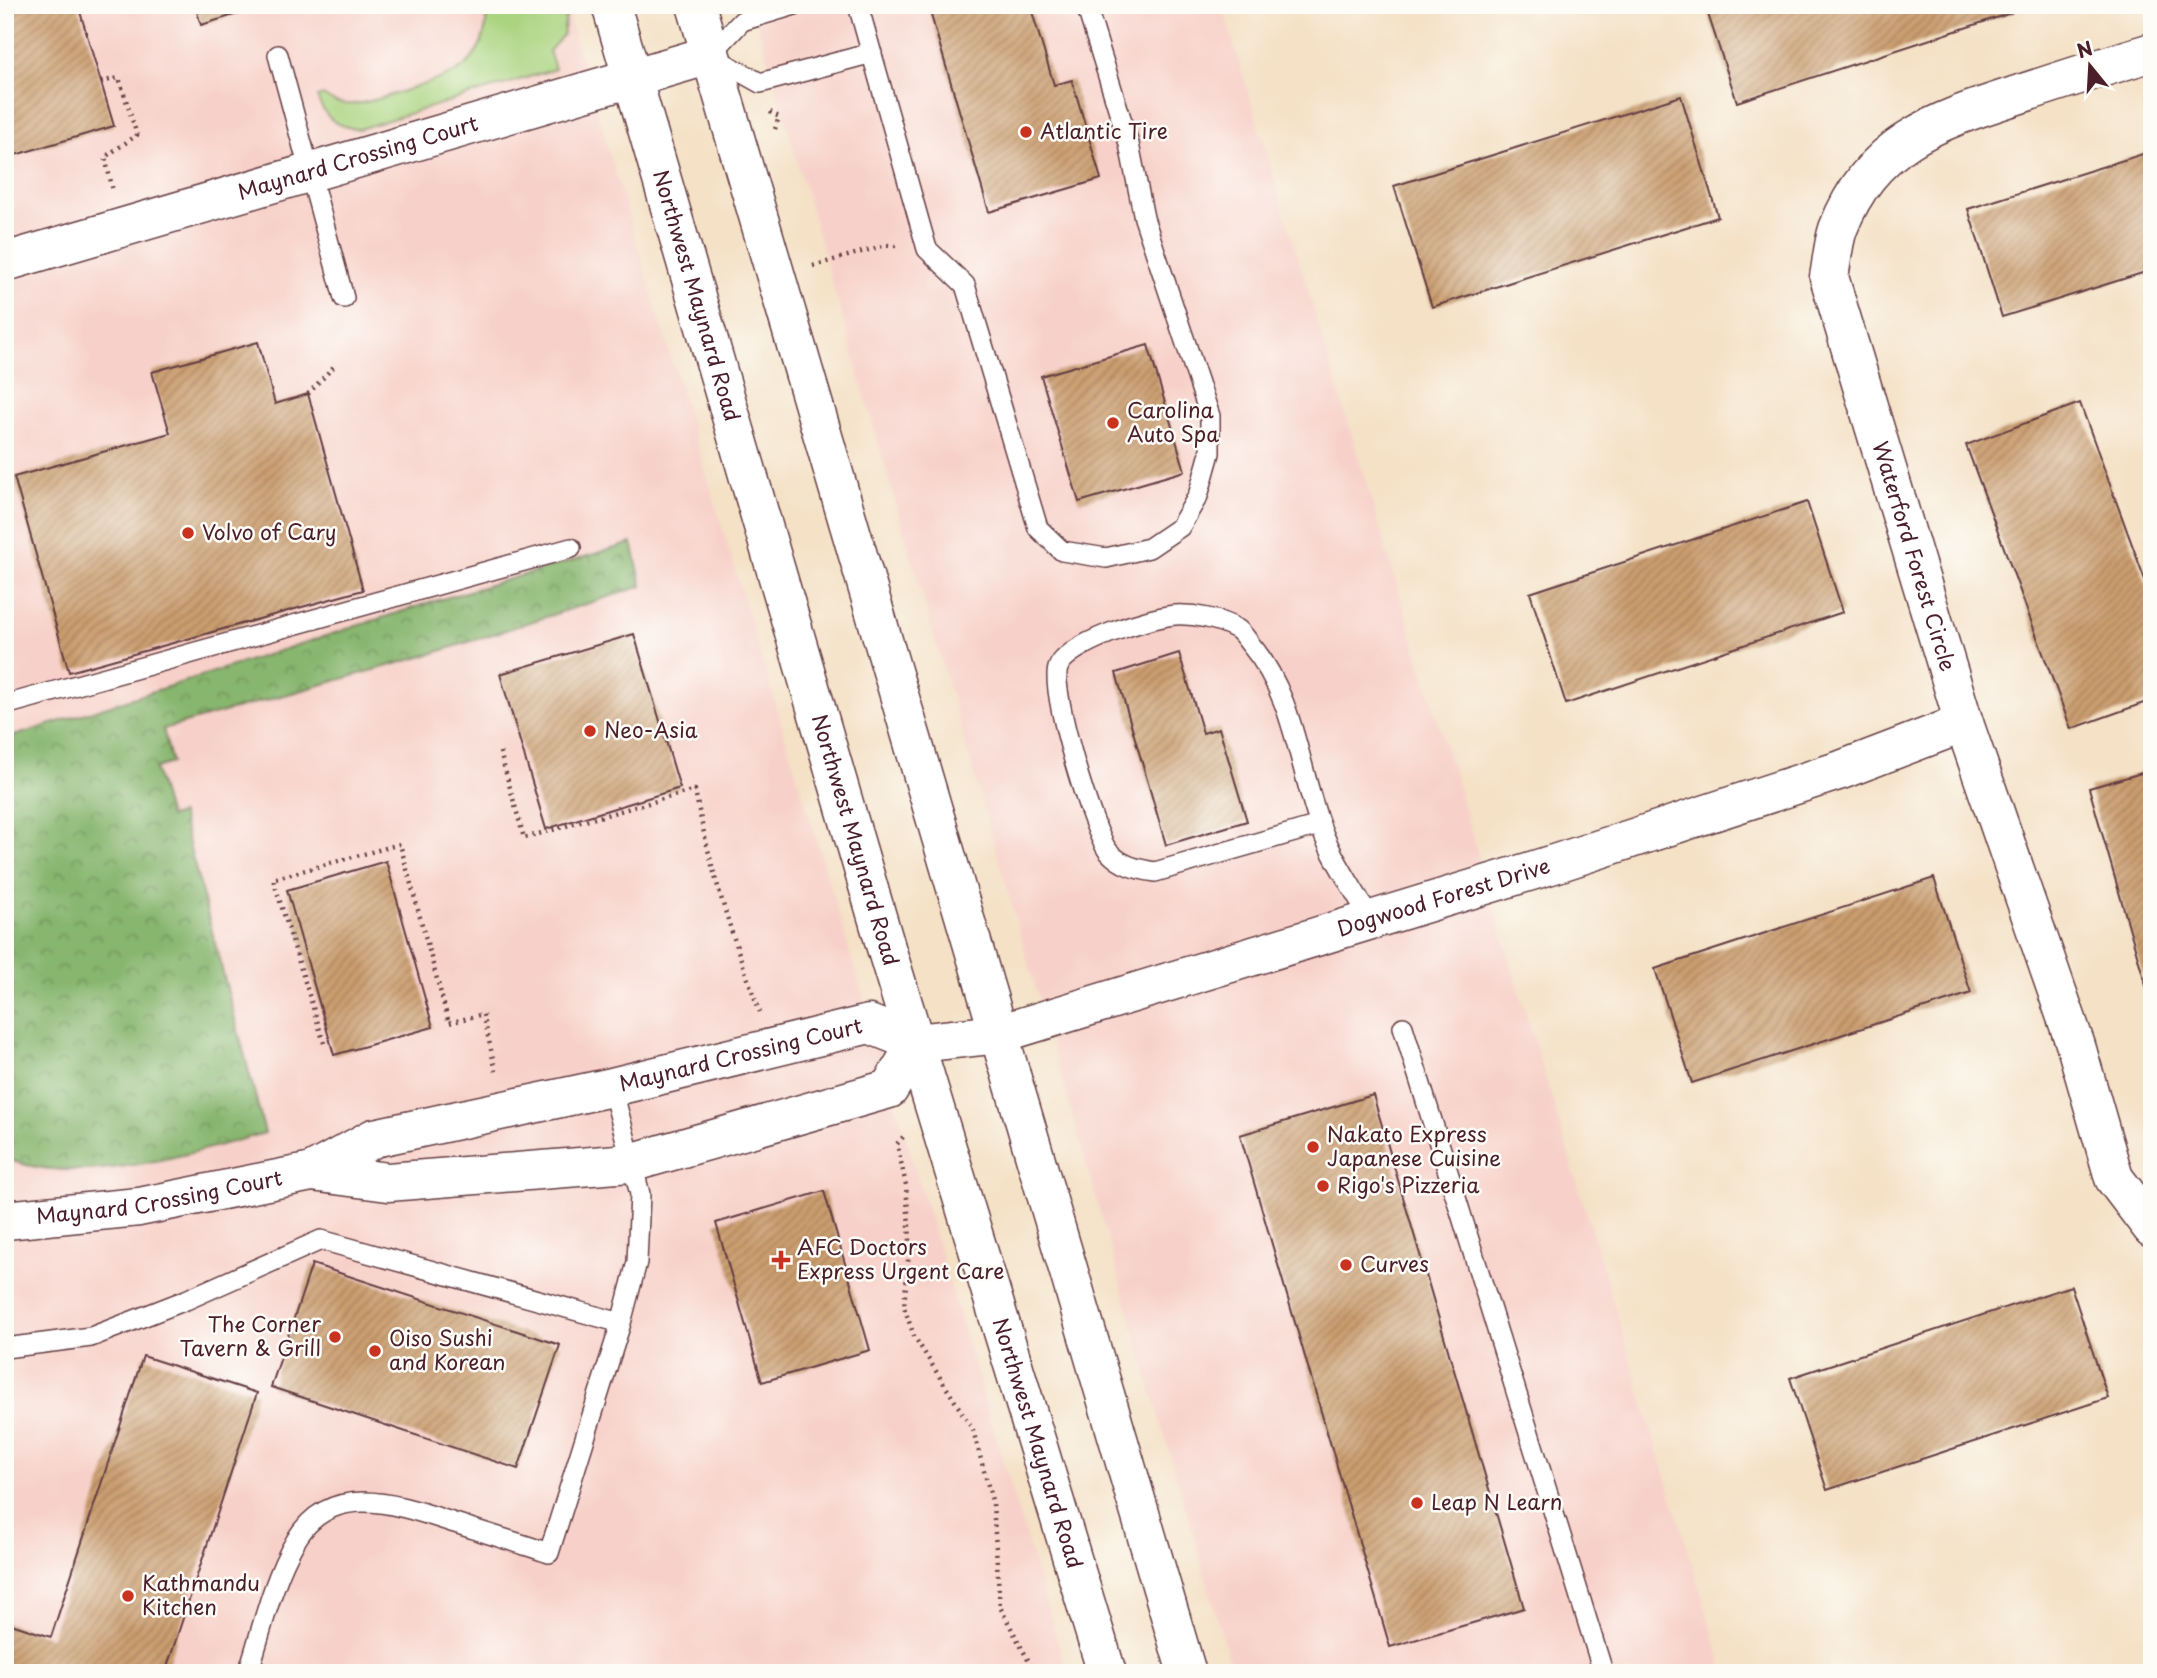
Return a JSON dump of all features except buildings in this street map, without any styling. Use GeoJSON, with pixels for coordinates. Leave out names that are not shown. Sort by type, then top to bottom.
{"type":"FeatureCollection","features":[{"type":"Feature","properties":{"kind":"street","name":"Northwest Maynard Road"},"geometry":{"type":"LineString","coordinates":[[611,5],[917,1043],[1107,1673]]}},
{"type":"Feature","properties":{"kind":"street"},"geometry":{"type":"LineString","coordinates":[[696,5],[1187,1673]]}},
{"type":"Feature","properties":{"kind":"street","name":"Waterford Forest Circle"},"geometry":{"type":"LineString","coordinates":[[2152,52],[1969,111],[1921,130],[1888,154],[1865,182],[1838,231],[1829,277],[1964,723],[2076,1046],[2114,1178],[2152,1228]]}},
{"type":"Feature","properties":{"kind":"street","name":"Maynard Crossing Court"},"geometry":{"type":"LineString","coordinates":[[5,262],[710,55]]}},
{"type":"Feature","properties":{"kind":"street","name":"Dogwood Forest Drive"},"geometry":{"type":"LineString","coordinates":[[917,1043],[999,1034],[1371,920],[1828,775],[1964,723]]}},
{"type":"Feature","properties":{"kind":"street","name":"Maynard Crossing Court"},"geometry":{"type":"LineString","coordinates":[[5,1220],[139,1207],[312,1172],[374,1138],[612,1087],[869,1024],[917,1043],[889,1089],[630,1163],[388,1182],[312,1172]]}},
{"type":"Feature","properties":{"kind":"lane"},"geometry":{"type":"LineString","coordinates":[[795,5],[742,22],[710,55],[760,83],[872,53]]}},
{"type":"Feature","properties":{"kind":"lane"},"geometry":{"type":"LineString","coordinates":[[858,5],[927,249],[965,285],[1038,528],[1062,551],[1106,558],[1149,548],[1180,527],[1198,496],[1210,453],[1210,416],[1144,218],[1129,144],[1086,5]]}},
{"type":"Feature","properties":{"kind":"lane"},"geometry":{"type":"LineString","coordinates":[[278,55],[344,298]]}},
{"type":"Feature","properties":{"kind":"lane"},"geometry":{"type":"LineString","coordinates":[[5,705],[571,548]]}},
{"type":"Feature","properties":{"kind":"lane"},"geometry":{"type":"LineString","coordinates":[[1319,825],[1155,872],[1129,868],[1109,852],[1094,826],[1056,691],[1058,667],[1071,650],[1099,636],[1174,615],[1206,617],[1239,630],[1263,659],[1289,711],[1319,825],[1371,920]]}},
{"type":"Feature","properties":{"kind":"lane"},"geometry":{"type":"LineString","coordinates":[[1403,1027],[1601,1665]]}},
{"type":"Feature","properties":{"kind":"lane"},"geometry":{"type":"LineString","coordinates":[[248,1673],[275,1590],[295,1541],[316,1518],[338,1506],[388,1502],[549,1553],[621,1323],[637,1262],[640,1194],[612,1087]]}},
{"type":"Feature","properties":{"kind":"lane"},"geometry":{"type":"LineString","coordinates":[[5,1348],[91,1336],[186,1300],[321,1240],[621,1323]]}},
{"type":"Feature","properties":{"kind":"path"},"geometry":{"type":"LineString","coordinates":[[101,82],[119,78],[137,135],[105,157],[115,199]]}},
{"type":"Feature","properties":{"kind":"path"},"geometry":{"type":"LineString","coordinates":[[813,267],[886,245],[927,249]]}},
{"type":"Feature","properties":{"kind":"path"},"geometry":{"type":"LineString","coordinates":[[308,394],[336,364]]}},
{"type":"Feature","properties":{"kind":"path"},"geometry":{"type":"LineString","coordinates":[[500,752],[524,838],[695,790],[702,828],[736,947],[760,1013]]}},
{"type":"Feature","properties":{"kind":"path"},"geometry":{"type":"LineString","coordinates":[[324,1043],[273,878],[400,844],[449,1023],[483,1014],[497,1077]]}},
{"type":"Feature","properties":{"kind":"path"},"geometry":{"type":"LineString","coordinates":[[897,1144],[906,1185],[910,1239],[905,1307],[914,1336],[973,1430],[993,1504],[1000,1607],[1035,1673]]}},
{"type":"Feature","properties":{"kind":"shaded area"},"geometry":{"type":"Polygon","coordinates":[[[5,5],[565,5],[1067,1673],[5,1673],[5,5]]]}},
{"type":"Feature","properties":{"kind":"shaded area"},"geometry":{"type":"Polygon","coordinates":[[[752,5],[1222,5],[1725,1673],[1233,1673],[752,5]]]}},
{"type":"Feature","properties":{"kind":"green space"},"geometry":{"type":"Polygon","coordinates":[[[484,5],[568,5],[563,35],[549,51],[555,69],[359,129],[338,124],[324,111],[317,97],[323,95],[345,104],[361,103],[437,80],[465,66],[477,51],[484,33],[484,5]]]}},
{"type":"Feature","properties":{"kind":"green space"},"geometry":{"type":"Polygon","coordinates":[[[632,543],[642,586],[431,654],[163,729],[172,763],[155,768],[169,817],[181,814],[265,1133],[170,1158],[100,1169],[34,1167],[5,1158],[5,739],[425,604],[632,543]]]}},
{"type":"Feature","properties":{"kind":"place","name":"Atlantic Tire"},"geometry":{"type":"Point","coordinates":[1026,132]}},
{"type":"Feature","properties":{"kind":"place","name":"Carolina Auto Spa"},"geometry":{"type":"Point","coordinates":[1113,423]}},
{"type":"Feature","properties":{"kind":"place","name":"Volvo of Cary"},"geometry":{"type":"Point","coordinates":[188,533]}},
{"type":"Feature","properties":{"kind":"place","name":"Neo-Asia"},"geometry":{"type":"Point","coordinates":[590,731]}},
{"type":"Feature","properties":{"kind":"place","name":"Nakato Express Japanese Cuisine"},"geometry":{"type":"Point","coordinates":[1313,1147]}},
{"type":"Feature","properties":{"kind":"place","name":"Rigo's Pizzeria"},"geometry":{"type":"Point","coordinates":[1323,1186]}},
{"type":"Feature","properties":{"kind":"place","name":"AFC Doctors Express Urgent Care"},"geometry":{"type":"Point","coordinates":[781,1260]}},
{"type":"Feature","properties":{"kind":"place","name":"Curves"},"geometry":{"type":"Point","coordinates":[1346,1265]}},
{"type":"Feature","properties":{"kind":"place","name":"The Corner Tavern & Grill"},"geometry":{"type":"Point","coordinates":[335,1337]}},
{"type":"Feature","properties":{"kind":"place","name":"Oiso Sushi and Korean"},"geometry":{"type":"Point","coordinates":[375,1351]}},
{"type":"Feature","properties":{"kind":"place","name":"Leap N Learn"},"geometry":{"type":"Point","coordinates":[1417,1503]}},
{"type":"Feature","properties":{"kind":"place","name":"Kathmandu Kitchen"},"geometry":{"type":"Point","coordinates":[128,1596]}}]}
